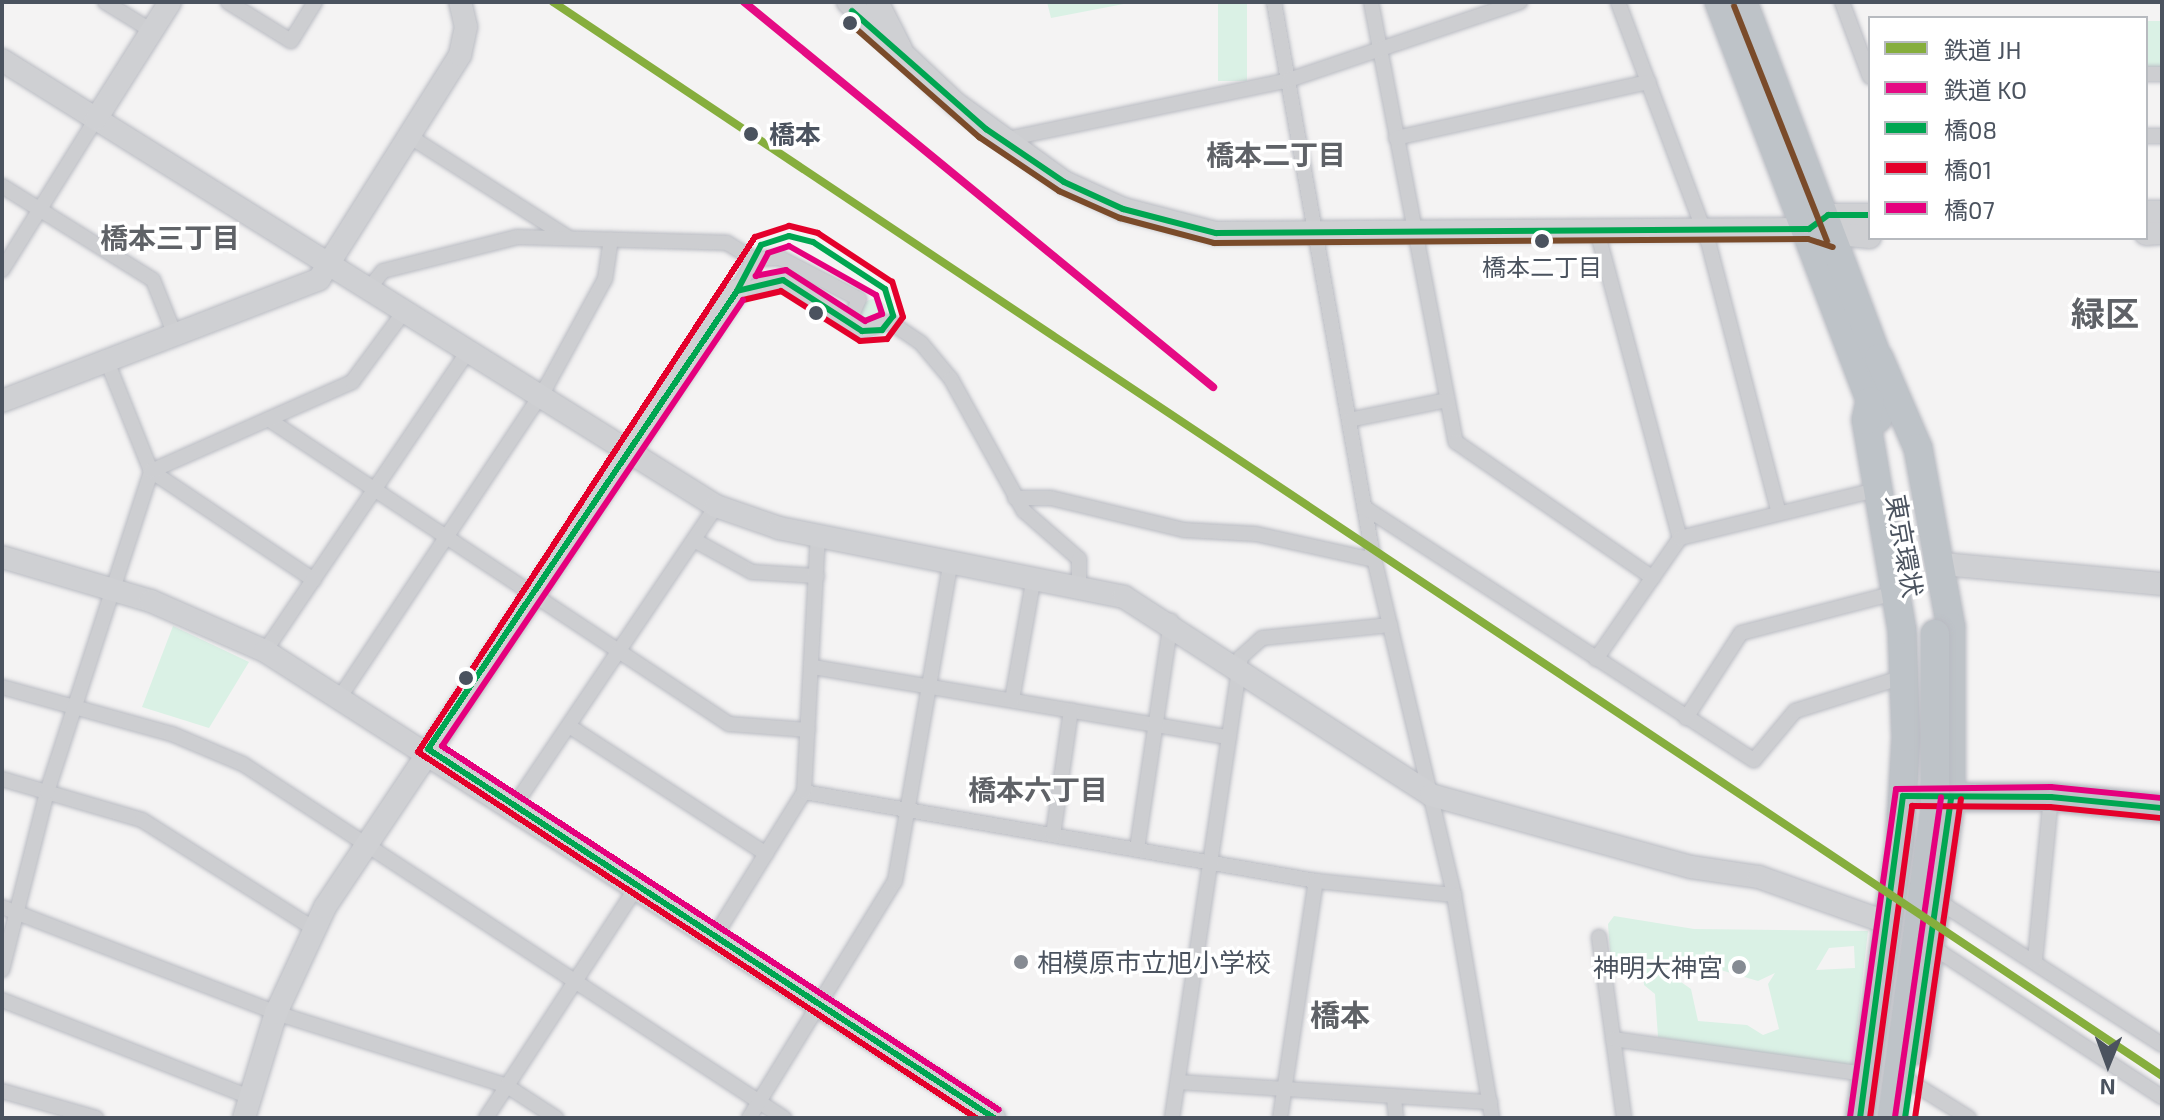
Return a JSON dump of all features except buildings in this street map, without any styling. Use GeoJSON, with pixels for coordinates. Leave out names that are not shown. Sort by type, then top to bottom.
{"type":"FeatureCollection","features":[{"type":"Feature","properties":{"kind":"highway","name":"東京環状"},"geometry":{"type":"LineString","coordinates":[[1719,2],[1824,227],[1879,358],[1916,505],[1936,794],[1892,1118]]}},
{"type":"Feature","properties":{"kind":"highway","name":"東京環状"},"geometry":{"type":"LineString","coordinates":[[1743,2],[1824,227],[1900,507],[1927,635],[1915,839],[1875,1118]]}},
{"type":"Feature","properties":{"kind":"highway"},"geometry":{"type":"LineString","coordinates":[[1879,358],[1918,448],[1943,564],[1954,708],[1951,798],[1905,1118]]}},
{"type":"Feature","properties":{"kind":"highway"},"geometry":{"type":"LineString","coordinates":[[1860,1118],[1880,991],[1903,796],[1906,676],[1898,592],[1866,420],[1870,401]]}},
{"type":"Feature","properties":{"kind":"highway"},"geometry":{"type":"LineString","coordinates":[[1903,796],[2051,797],[2162,808]]}},
{"type":"Feature","properties":{"kind":"highway"},"geometry":{"type":"LineString","coordinates":[[1880,991],[1900,1000],[1924,995]]}},
{"type":"Feature","properties":{"kind":"street"},"geometry":{"type":"LineString","coordinates":[[105,2],[152,31]]}},
{"type":"Feature","properties":{"kind":"street"},"geometry":{"type":"LineString","coordinates":[[3,268],[170,2]]}},
{"type":"Feature","properties":{"kind":"street"},"geometry":{"type":"LineString","coordinates":[[228,2],[291,41],[315,2]]}},
{"type":"Feature","properties":{"kind":"street"},"geometry":{"type":"LineString","coordinates":[[2,401],[303,287],[328,265],[462,49],[460,2]]}},
{"type":"Feature","properties":{"kind":"street"},"geometry":{"type":"LineString","coordinates":[[877,2],[917,70]]}},
{"type":"Feature","properties":{"kind":"street"},"geometry":{"type":"LineString","coordinates":[[1274,2],[1374,560],[1454,895],[1492,1118]]}},
{"type":"Feature","properties":{"kind":"street"},"geometry":{"type":"LineString","coordinates":[[1371,2],[1447,400],[1459,446],[1653,578]]}},
{"type":"Feature","properties":{"kind":"street"},"geometry":{"type":"LineString","coordinates":[[1002,140],[1289,80],[1520,2]]}},
{"type":"Feature","properties":{"kind":"street"},"geometry":{"type":"LineString","coordinates":[[1618,2],[1703,230],[1779,513]]}},
{"type":"Feature","properties":{"kind":"street"},"geometry":{"type":"LineString","coordinates":[[1842,2],[1868,72]]}},
{"type":"Feature","properties":{"kind":"street"},"geometry":{"type":"LineString","coordinates":[[855,5],[917,70],[1002,140],[1064,182],[1123,209],[1233,237],[1824,227],[1868,216]]}},
{"type":"Feature","properties":{"kind":"street"},"geometry":{"type":"LineString","coordinates":[[2,60],[626,455],[716,506],[818,535],[1079,584],[1171,621],[1431,795],[1683,865],[1759,877],[1888,923]]}},
{"type":"Feature","properties":{"kind":"street"},"geometry":{"type":"LineString","coordinates":[[1396,138],[1649,82]]}},
{"type":"Feature","properties":{"kind":"street"},"geometry":{"type":"LineString","coordinates":[[409,136],[569,238]]}},
{"type":"Feature","properties":{"kind":"street"},"geometry":{"type":"LineString","coordinates":[[2,186],[153,280],[175,335]]}},
{"type":"Feature","properties":{"kind":"street"},"geometry":{"type":"LineString","coordinates":[[1824,227],[1868,237]]}},
{"type":"Feature","properties":{"kind":"street"},"geometry":{"type":"LineString","coordinates":[[1597,231],[1680,538]]}},
{"type":"Feature","properties":{"kind":"street"},"geometry":{"type":"LineString","coordinates":[[368,290],[383,271],[488,242],[569,238],[727,243],[754,259],[780,258],[835,292],[852,294],[860,305],[849,322]]}},
{"type":"Feature","properties":{"kind":"street"},"geometry":{"type":"LineString","coordinates":[[342,694],[538,399],[605,279],[611,239]]}},
{"type":"Feature","properties":{"kind":"street"},"geometry":{"type":"LineString","coordinates":[[2,1000],[247,1108],[276,1013],[313,928],[364,845],[737,291],[754,259]]}},
{"type":"Feature","properties":{"kind":"street"},"geometry":{"type":"LineString","coordinates":[[737,291],[783,280],[849,322],[873,332],[890,322],[921,343],[951,379],[1015,498],[1079,559],[1079,584]]}},
{"type":"Feature","properties":{"kind":"street"},"geometry":{"type":"LineString","coordinates":[[2,970],[9,909],[151,471],[352,382],[403,313]]}},
{"type":"Feature","properties":{"kind":"street"},"geometry":{"type":"LineString","coordinates":[[265,651],[467,353]]}},
{"type":"Feature","properties":{"kind":"street"},"geometry":{"type":"LineString","coordinates":[[107,361],[151,471],[314,580]]}},
{"type":"Feature","properties":{"kind":"street"},"geometry":{"type":"LineString","coordinates":[[1349,420],[1447,400]]}},
{"type":"Feature","properties":{"kind":"street"},"geometry":{"type":"LineString","coordinates":[[268,419],[531,596],[729,724],[808,730]]}},
{"type":"Feature","properties":{"kind":"street"},"geometry":{"type":"LineString","coordinates":[[1596,659],[1680,538],[1880,489]]}},
{"type":"Feature","properties":{"kind":"street"},"geometry":{"type":"LineString","coordinates":[[1015,498],[1051,498],[1184,530],[1256,534],[1374,560]]}},
{"type":"Feature","properties":{"kind":"street"},"geometry":{"type":"LineString","coordinates":[[514,806],[716,506]]}},
{"type":"Feature","properties":{"kind":"street"},"geometry":{"type":"LineString","coordinates":[[1364,507],[1754,760],[1795,711],[1906,676]]}},
{"type":"Feature","properties":{"kind":"street"},"geometry":{"type":"LineString","coordinates":[[715,936],[804,792],[818,535]]}},
{"type":"Feature","properties":{"kind":"street"},"geometry":{"type":"LineString","coordinates":[[694,540],[752,572],[817,576]]}},
{"type":"Feature","properties":{"kind":"street"},"geometry":{"type":"LineString","coordinates":[[2,557],[114,589],[265,651],[342,694],[994,1118]]}},
{"type":"Feature","properties":{"kind":"street"},"geometry":{"type":"LineString","coordinates":[[749,1118],[822,1006],[895,881],[951,559]]}},
{"type":"Feature","properties":{"kind":"street"},"geometry":{"type":"LineString","coordinates":[[1943,564],[2162,584]]}},
{"type":"Feature","properties":{"kind":"street"},"geometry":{"type":"LineString","coordinates":[[1012,700],[1034,576]]}},
{"type":"Feature","properties":{"kind":"street"},"geometry":{"type":"LineString","coordinates":[[1686,718],[1741,633],[1898,592]]}},
{"type":"Feature","properties":{"kind":"street"},"geometry":{"type":"LineString","coordinates":[[1137,849],[1171,621]]}},
{"type":"Feature","properties":{"kind":"street"},"geometry":{"type":"LineString","coordinates":[[1172,1118],[1239,666],[1262,638],[1390,625]]}},
{"type":"Feature","properties":{"kind":"street"},"geometry":{"type":"LineString","coordinates":[[813,667],[1229,737]]}},
{"type":"Feature","properties":{"kind":"street"},"geometry":{"type":"LineString","coordinates":[[2,687],[220,753],[784,1118]]}},
{"type":"Feature","properties":{"kind":"street"},"geometry":{"type":"LineString","coordinates":[[1053,835],[1071,710]]}},
{"type":"Feature","properties":{"kind":"street"},"geometry":{"type":"LineString","coordinates":[[569,726],[766,854]]}},
{"type":"Feature","properties":{"kind":"street"},"geometry":{"type":"LineString","coordinates":[[2,779],[177,837],[313,928]]}},
{"type":"Feature","properties":{"kind":"street"},"geometry":{"type":"LineString","coordinates":[[804,792],[1316,881],[1454,895]]}},
{"type":"Feature","properties":{"kind":"street"},"geometry":{"type":"LineString","coordinates":[[2035,960],[2051,797]]}},
{"type":"Feature","properties":{"kind":"street"},"geometry":{"type":"LineString","coordinates":[[1280,1118],[1316,881]]}},
{"type":"Feature","properties":{"kind":"street"},"geometry":{"type":"LineString","coordinates":[[486,1118],[637,886]]}},
{"type":"Feature","properties":{"kind":"street"},"geometry":{"type":"LineString","coordinates":[[1938,901],[2035,960],[2162,1045]]}},
{"type":"Feature","properties":{"kind":"street"},"geometry":{"type":"LineString","coordinates":[[9,909],[276,1013],[507,1086],[556,1118]]}},
{"type":"Feature","properties":{"kind":"street"},"geometry":{"type":"LineString","coordinates":[[1599,937],[1624,1118]]}},
{"type":"Feature","properties":{"kind":"street"},"geometry":{"type":"LineString","coordinates":[[1931,946],[2162,1097]]}},
{"type":"Feature","properties":{"kind":"street"},"geometry":{"type":"LineString","coordinates":[[1613,1039],[1866,1074]]}},
{"type":"Feature","properties":{"kind":"street"},"geometry":{"type":"LineString","coordinates":[[1178,1082],[1284,1092],[1490,1102]]}},
{"type":"Feature","properties":{"kind":"street"},"geometry":{"type":"LineString","coordinates":[[1911,1082],[1969,1118]]}},
{"type":"Feature","properties":{"kind":"street"},"geometry":{"type":"LineString","coordinates":[[2,1091],[96,1118]]}},
{"type":"Feature","properties":{"kind":"street"},"geometry":{"type":"LineString","coordinates":[[1394,1098],[1396,1118]]}},
{"type":"Feature","properties":{"kind":"green space"},"geometry":{"type":"Polygon","coordinates":[[[1047,2],[1134,2],[1051,18],[1047,2]]]}},
{"type":"Feature","properties":{"kind":"green space"},"geometry":{"type":"Polygon","coordinates":[[[1218,2],[1247,2],[1247,81],[1218,81],[1218,2]]]}},
{"type":"Feature","properties":{"kind":"green space"},"geometry":{"type":"Polygon","coordinates":[[[2148,21],[2162,21],[2162,67],[2148,67],[2148,21]]]}},
{"type":"Feature","properties":{"kind":"green space"},"geometry":{"type":"Polygon","coordinates":[[[874,299],[883,303],[887,312],[883,321],[874,325],[865,321],[861,312],[865,303],[874,299]]]}},
{"type":"Feature","properties":{"kind":"green space"},"geometry":{"type":"Polygon","coordinates":[[[173,626],[249,662],[209,728],[142,707],[173,626]]]}},
{"type":"Feature","properties":{"kind":"green space","name":"神明大神宮"},"geometry":{"type":"Polygon","coordinates":[[[1614,916],[1694,929],[1868,931],[1852,1070],[1658,1037],[1655,994],[1644,985],[1643,967],[1628,955],[1611,965],[1608,924],[1614,916]],[[1854,946],[1829,948],[1816,970],[1855,968],[1854,946]],[[1683,959],[1681,982],[1691,989],[1698,1021],[1747,1025],[1763,1035],[1779,1029],[1768,984],[1775,973],[1758,981],[1683,959]]]}},
{"type":"Feature","properties":{"kind":"rail line","name":"JH"},"geometry":{"type":"LineString","coordinates":[[553,2],[2162,1076]]}},
{"type":"Feature","properties":{"kind":"rail line","name":"KO"},"geometry":{"type":"LineString","coordinates":[[744,2],[1213,387]]}},
{"type":"Feature","properties":{"kind":"transit line"},"geometry":{"type":"LineString","coordinates":[[1734,6],[1827,241]]}},
{"type":"Feature","properties":{"kind":"transit line","name":"橋08"},"geometry":{"type":"LineString","coordinates":[[852,11],[986,129],[1064,182],[1123,209],[1216,233],[1809,229],[1828,215],[1868,215]]}},
{"type":"Feature","properties":{"kind":"transit line"},"geometry":{"type":"LineString","coordinates":[[845,19],[979,137],[1059,191],[1120,218],[1214,243],[1808,239],[1833,247]]}},
{"type":"Feature","properties":{"kind":"transit line","name":"橋01"},"geometry":{"type":"LineString","coordinates":[[743,300],[781,291],[860,341],[887,339],[903,317],[892,282],[818,233],[789,226],[755,237],[418,752],[976,1118]]}},
{"type":"Feature","properties":{"kind":"transit line","name":"橋08"},"geometry":{"type":"LineString","coordinates":[[789,236],[813,242],[885,289],[893,316],[882,330],[862,331],[783,280],[737,291],[761,245],[789,236]]}},
{"type":"Feature","properties":{"kind":"transit line","name":"橋07"},"geometry":{"type":"LineString","coordinates":[[789,246],[876,295],[882,314],[865,321],[786,270],[756,276],[768,253],[789,246]]}},
{"type":"Feature","properties":{"kind":"transit line","name":"橋08"},"geometry":{"type":"LineString","coordinates":[[737,291],[428,749],[994,1118]]}},
{"type":"Feature","properties":{"kind":"transit line","name":"橋07"},"geometry":{"type":"LineString","coordinates":[[743,300],[442,746],[999,1110]]}},
{"type":"Feature","properties":{"kind":"transit line","name":"橋07"},"geometry":{"type":"LineString","coordinates":[[1850,1117],[1896,789],[2051,787],[2162,798]]}},
{"type":"Feature","properties":{"kind":"transit line","name":"橋08"},"geometry":{"type":"LineString","coordinates":[[1860,1118],[1903,796],[2051,797],[2162,808]]}},
{"type":"Feature","properties":{"kind":"transit line","name":"橋07"},"geometry":{"type":"LineString","coordinates":[[1895,1117],[1941,797]]}},
{"type":"Feature","properties":{"kind":"transit line","name":"橋08"},"geometry":{"type":"LineString","coordinates":[[1905,1118],[1951,798]]}},
{"type":"Feature","properties":{"kind":"transit line","name":"橋01"},"geometry":{"type":"LineString","coordinates":[[1915,1118],[1961,799]]}},
{"type":"Feature","properties":{"kind":"transit line","name":"橋01"},"geometry":{"type":"LineString","coordinates":[[1870,1118],[1912,806],[2050,807],[2161,818]]}},
{"type":"Feature","properties":{"kind":"place","name":"橋本"},"geometry":{"type":"Point","coordinates":[751,134]}},
{"type":"Feature","properties":{"kind":"place","name":"橋本二丁目"},"geometry":{"type":"Point","coordinates":[1542,241]}},
{"type":"Feature","properties":{"kind":"place","name":"相模原市立旭小学校"},"geometry":{"type":"Point","coordinates":[1021,962]}},
{"type":"Feature","properties":{"kind":"place","name":"神明大神宮"},"geometry":{"type":"Point","coordinates":[1739,967]}},
{"type":"Feature","properties":{"kind":"district","name":"橋本二丁目"},"geometry":{"type":"Point","coordinates":[1276,154]}},
{"type":"Feature","properties":{"kind":"district","name":"橋本三丁目"},"geometry":{"type":"Point","coordinates":[170,237]}},
{"type":"Feature","properties":{"kind":"district","name":"緑区"},"geometry":{"type":"Point","coordinates":[2105,313]}},
{"type":"Feature","properties":{"kind":"district","name":"橋本六丁目"},"geometry":{"type":"Point","coordinates":[1038,789]}},
{"type":"Feature","properties":{"kind":"district","name":"橋本"},"geometry":{"type":"Point","coordinates":[1340,1014]}}]}
